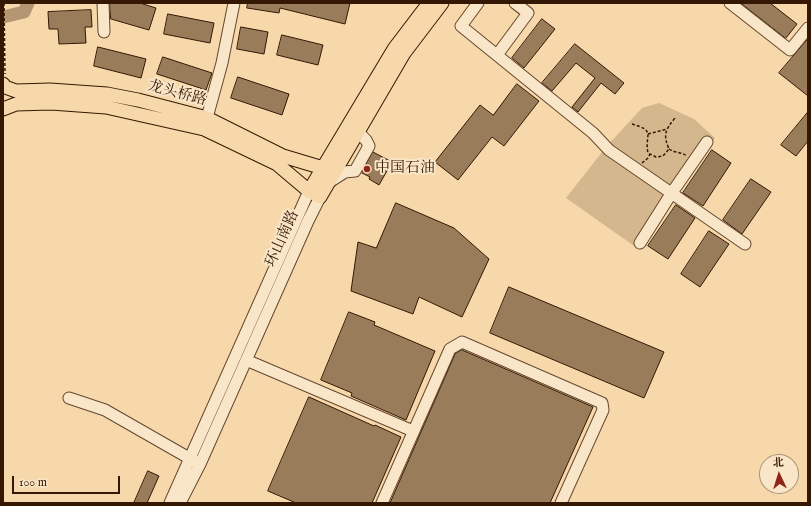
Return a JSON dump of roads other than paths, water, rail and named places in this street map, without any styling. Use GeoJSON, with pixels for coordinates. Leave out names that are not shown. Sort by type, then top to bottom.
{"type":"FeatureCollection","features":[{"type":"Feature","properties":{"kind":"main road","name":"环山南路"},"geometry":{"type":"LineString","coordinates":[[328,175],[394,49],[429,3]]}},
{"type":"Feature","properties":{"kind":"main road","name":"环山南路"},"geometry":{"type":"LineString","coordinates":[[315,194],[358,132],[404,53],[442,3]]}},
{"type":"Feature","properties":{"kind":"main road","name":"龙头桥路"},"geometry":{"type":"LineString","coordinates":[[4,85],[16,91],[50,90],[107,94],[138,100],[205,124],[328,175]]}},
{"type":"Feature","properties":{"kind":"main road","name":"龙头桥路"},"geometry":{"type":"LineString","coordinates":[[3,109],[16,104],[51,103],[106,107],[205,124],[277,164],[315,194]]}},
{"type":"Feature","properties":{"kind":"street"},"geometry":{"type":"LineString","coordinates":[[103,3],[104,32]]}},
{"type":"Feature","properties":{"kind":"street"},"geometry":{"type":"LineString","coordinates":[[205,124],[222,62],[234,3]]}},
{"type":"Feature","properties":{"kind":"street"},"geometry":{"type":"LineString","coordinates":[[497,55],[528,13],[515,3]]}},
{"type":"Feature","properties":{"kind":"street"},"geometry":{"type":"LineString","coordinates":[[730,3],[790,50],[808,28]]}},
{"type":"Feature","properties":{"kind":"street"},"geometry":{"type":"LineString","coordinates":[[477,4],[461,26],[593,133],[608,150],[745,244]]}},
{"type":"Feature","properties":{"kind":"street"},"geometry":{"type":"LineString","coordinates":[[640,243],[671,194],[707,142]]}},
{"type":"Feature","properties":{"kind":"street","name":"环山南路"},"geometry":{"type":"LineString","coordinates":[[177,501],[200,464],[246,360],[315,194]]}},
{"type":"Feature","properties":{"kind":"street","name":"环山南路"},"geometry":{"type":"LineString","coordinates":[[177,501],[190,458],[315,194]]}},
{"type":"Feature","properties":{"kind":"street"},"geometry":{"type":"LineString","coordinates":[[382,503],[450,348],[462,342],[602,403],[603,410],[561,503]]}},
{"type":"Feature","properties":{"kind":"street"},"geometry":{"type":"LineString","coordinates":[[246,360],[413,431]]}},
{"type":"Feature","properties":{"kind":"street"},"geometry":{"type":"LineString","coordinates":[[69,398],[105,410],[200,464]]}},
{"type":"Feature","properties":{"kind":"waterway"},"geometry":{"type":"LineString","coordinates":[[3,17],[24,12],[28,3]]}},
{"type":"Feature","properties":{"kind":"place","name":"中国石油"},"geometry":{"type":"Point","coordinates":[367,169]}}]}
